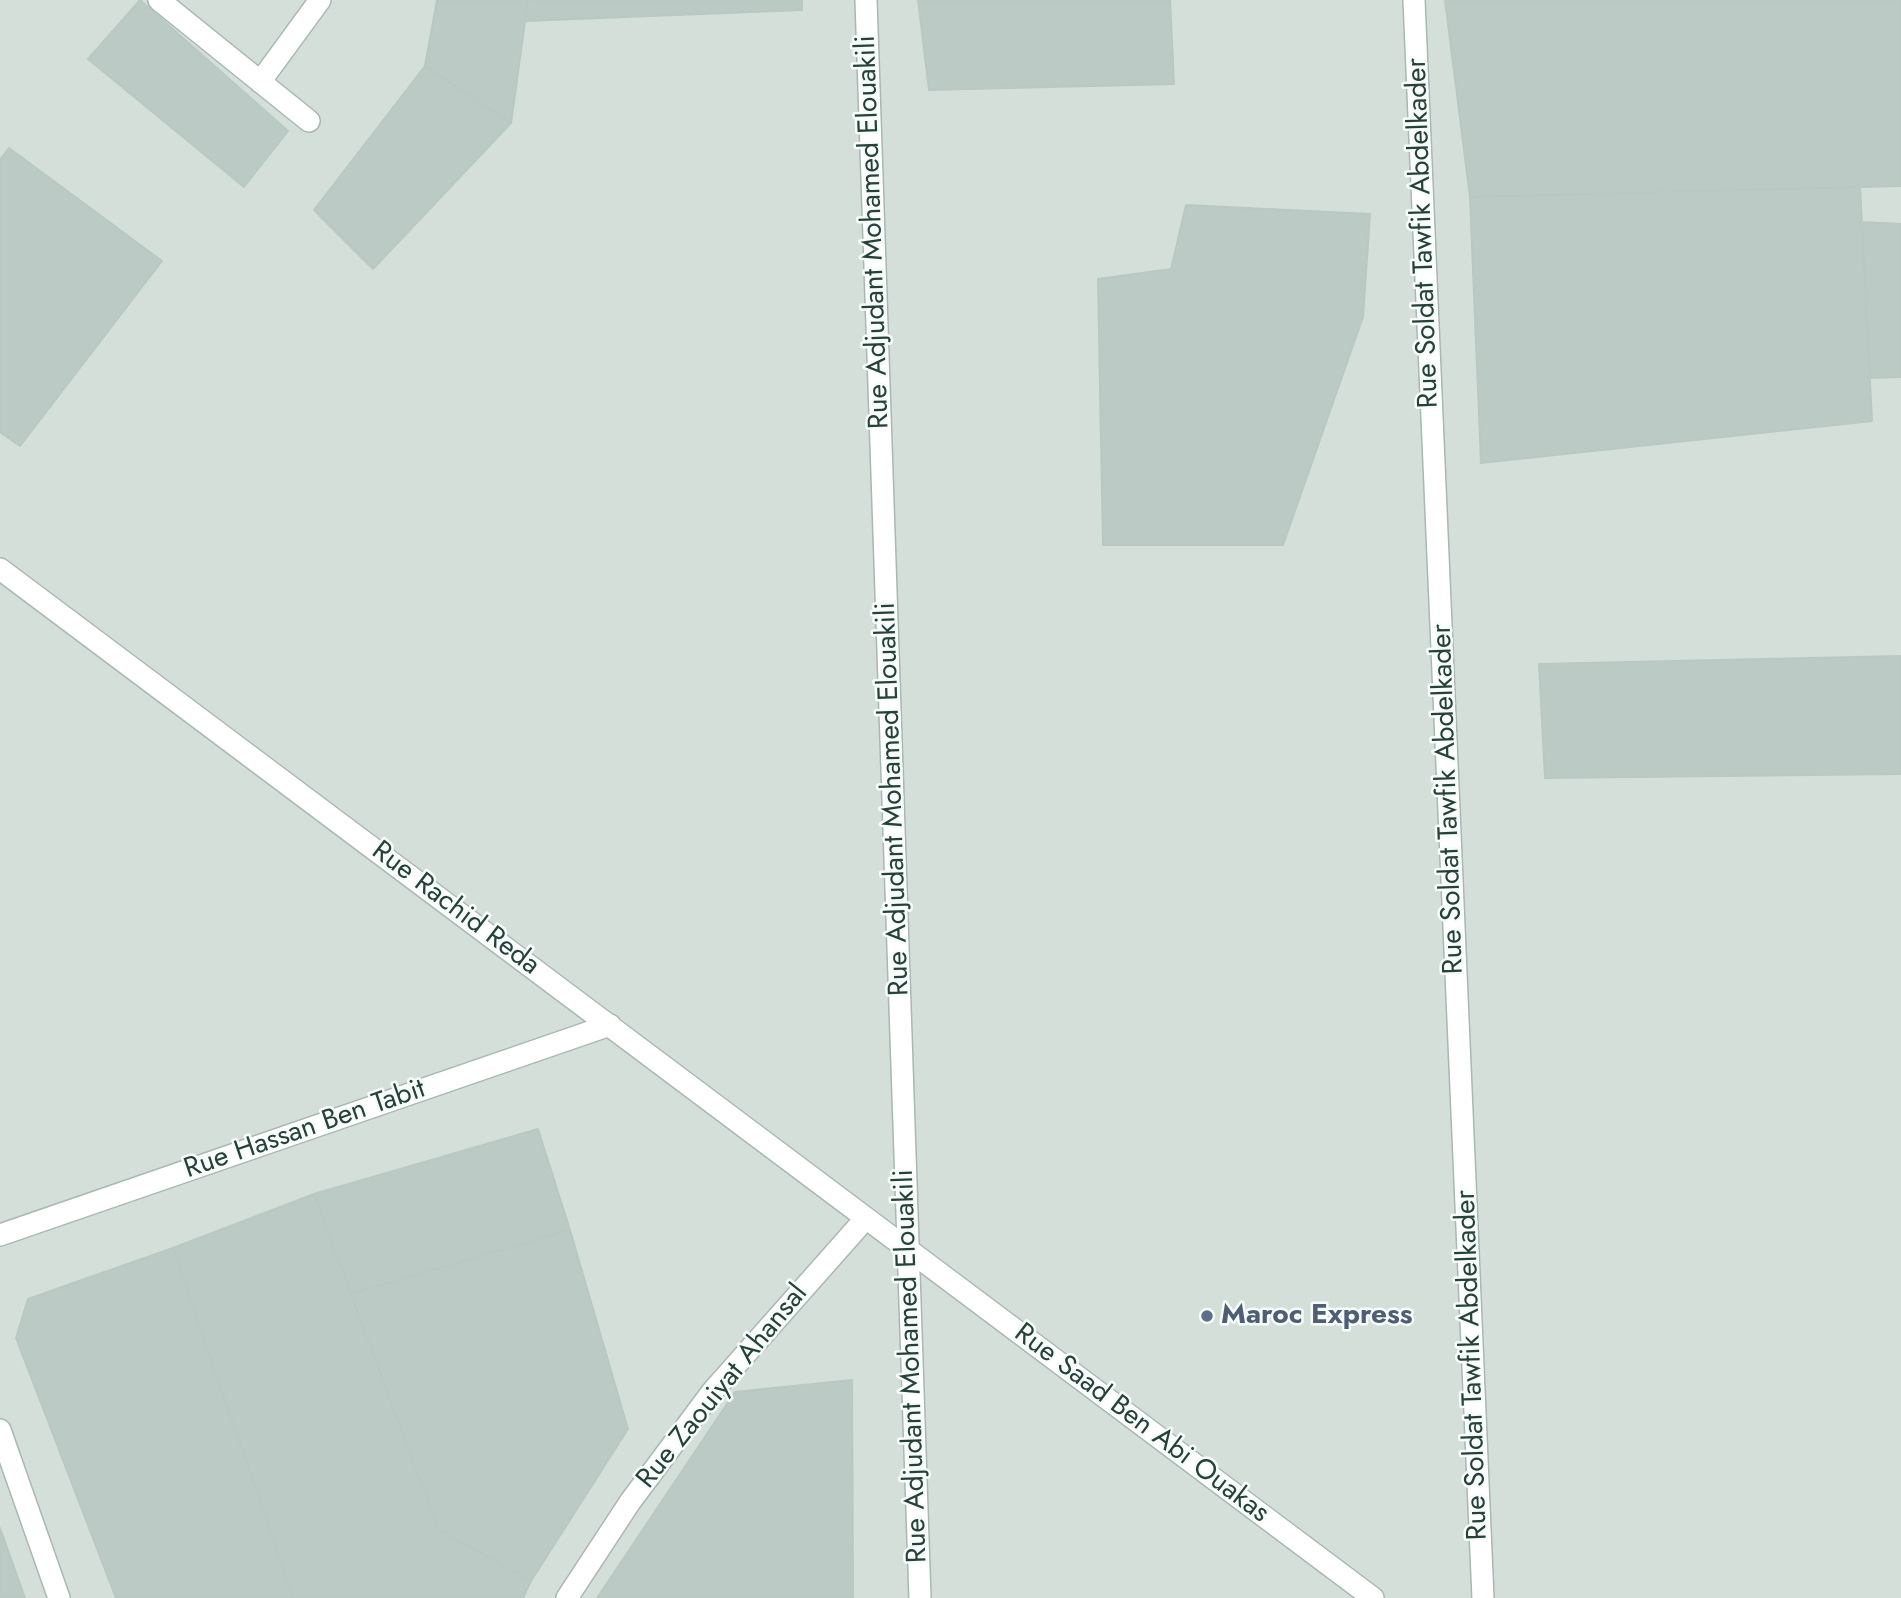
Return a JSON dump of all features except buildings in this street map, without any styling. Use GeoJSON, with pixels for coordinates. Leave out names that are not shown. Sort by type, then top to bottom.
{"type":"FeatureCollection","features":[{"type":"Feature","properties":{"kind":"street"},"geometry":{"type":"LineString","coordinates":[[159,0],[309,121]]}},
{"type":"Feature","properties":{"kind":"street"},"geometry":{"type":"LineString","coordinates":[[260,82],[320,0]]}},
{"type":"Feature","properties":{"kind":"street","name":"Rue Adjudant Mohamed Elouakili"},"geometry":{"type":"LineString","coordinates":[[866,0],[920,1598]]}},
{"type":"Feature","properties":{"kind":"street","name":"Rue Soldat Tawfik Abdelkader"},"geometry":{"type":"LineString","coordinates":[[1415,0],[1483,1598]]}},
{"type":"Feature","properties":{"kind":"street","name":"Rue Rachid Reda"},"geometry":{"type":"LineString","coordinates":[[0,569],[909,1250]]}},
{"type":"Feature","properties":{"kind":"street","name":"Rue Hassan Ben Tabit"},"geometry":{"type":"LineString","coordinates":[[0,1235],[610,1025]]}},
{"type":"Feature","properties":{"kind":"street","name":"Rue Zaouiyat Ahansal"},"geometry":{"type":"LineString","coordinates":[[567,1598],[630,1502],[712,1392],[866,1218]]}},
{"type":"Feature","properties":{"kind":"street","name":"Rue Saad Ben Abi Ouakas"},"geometry":{"type":"LineString","coordinates":[[909,1250],[1373,1598]]}},
{"type":"Feature","properties":{"kind":"street"},"geometry":{"type":"LineString","coordinates":[[0,1430],[59,1598]]}},
{"type":"Feature","properties":{"kind":"shaded area"},"geometry":{"type":"Polygon","coordinates":[[[0,0],[1901,0],[1901,1598],[0,1598],[0,0]]]}},
{"type":"Feature","properties":{"kind":"place","name":"Maroc Express"},"geometry":{"type":"Point","coordinates":[1207,1316]}}]}
